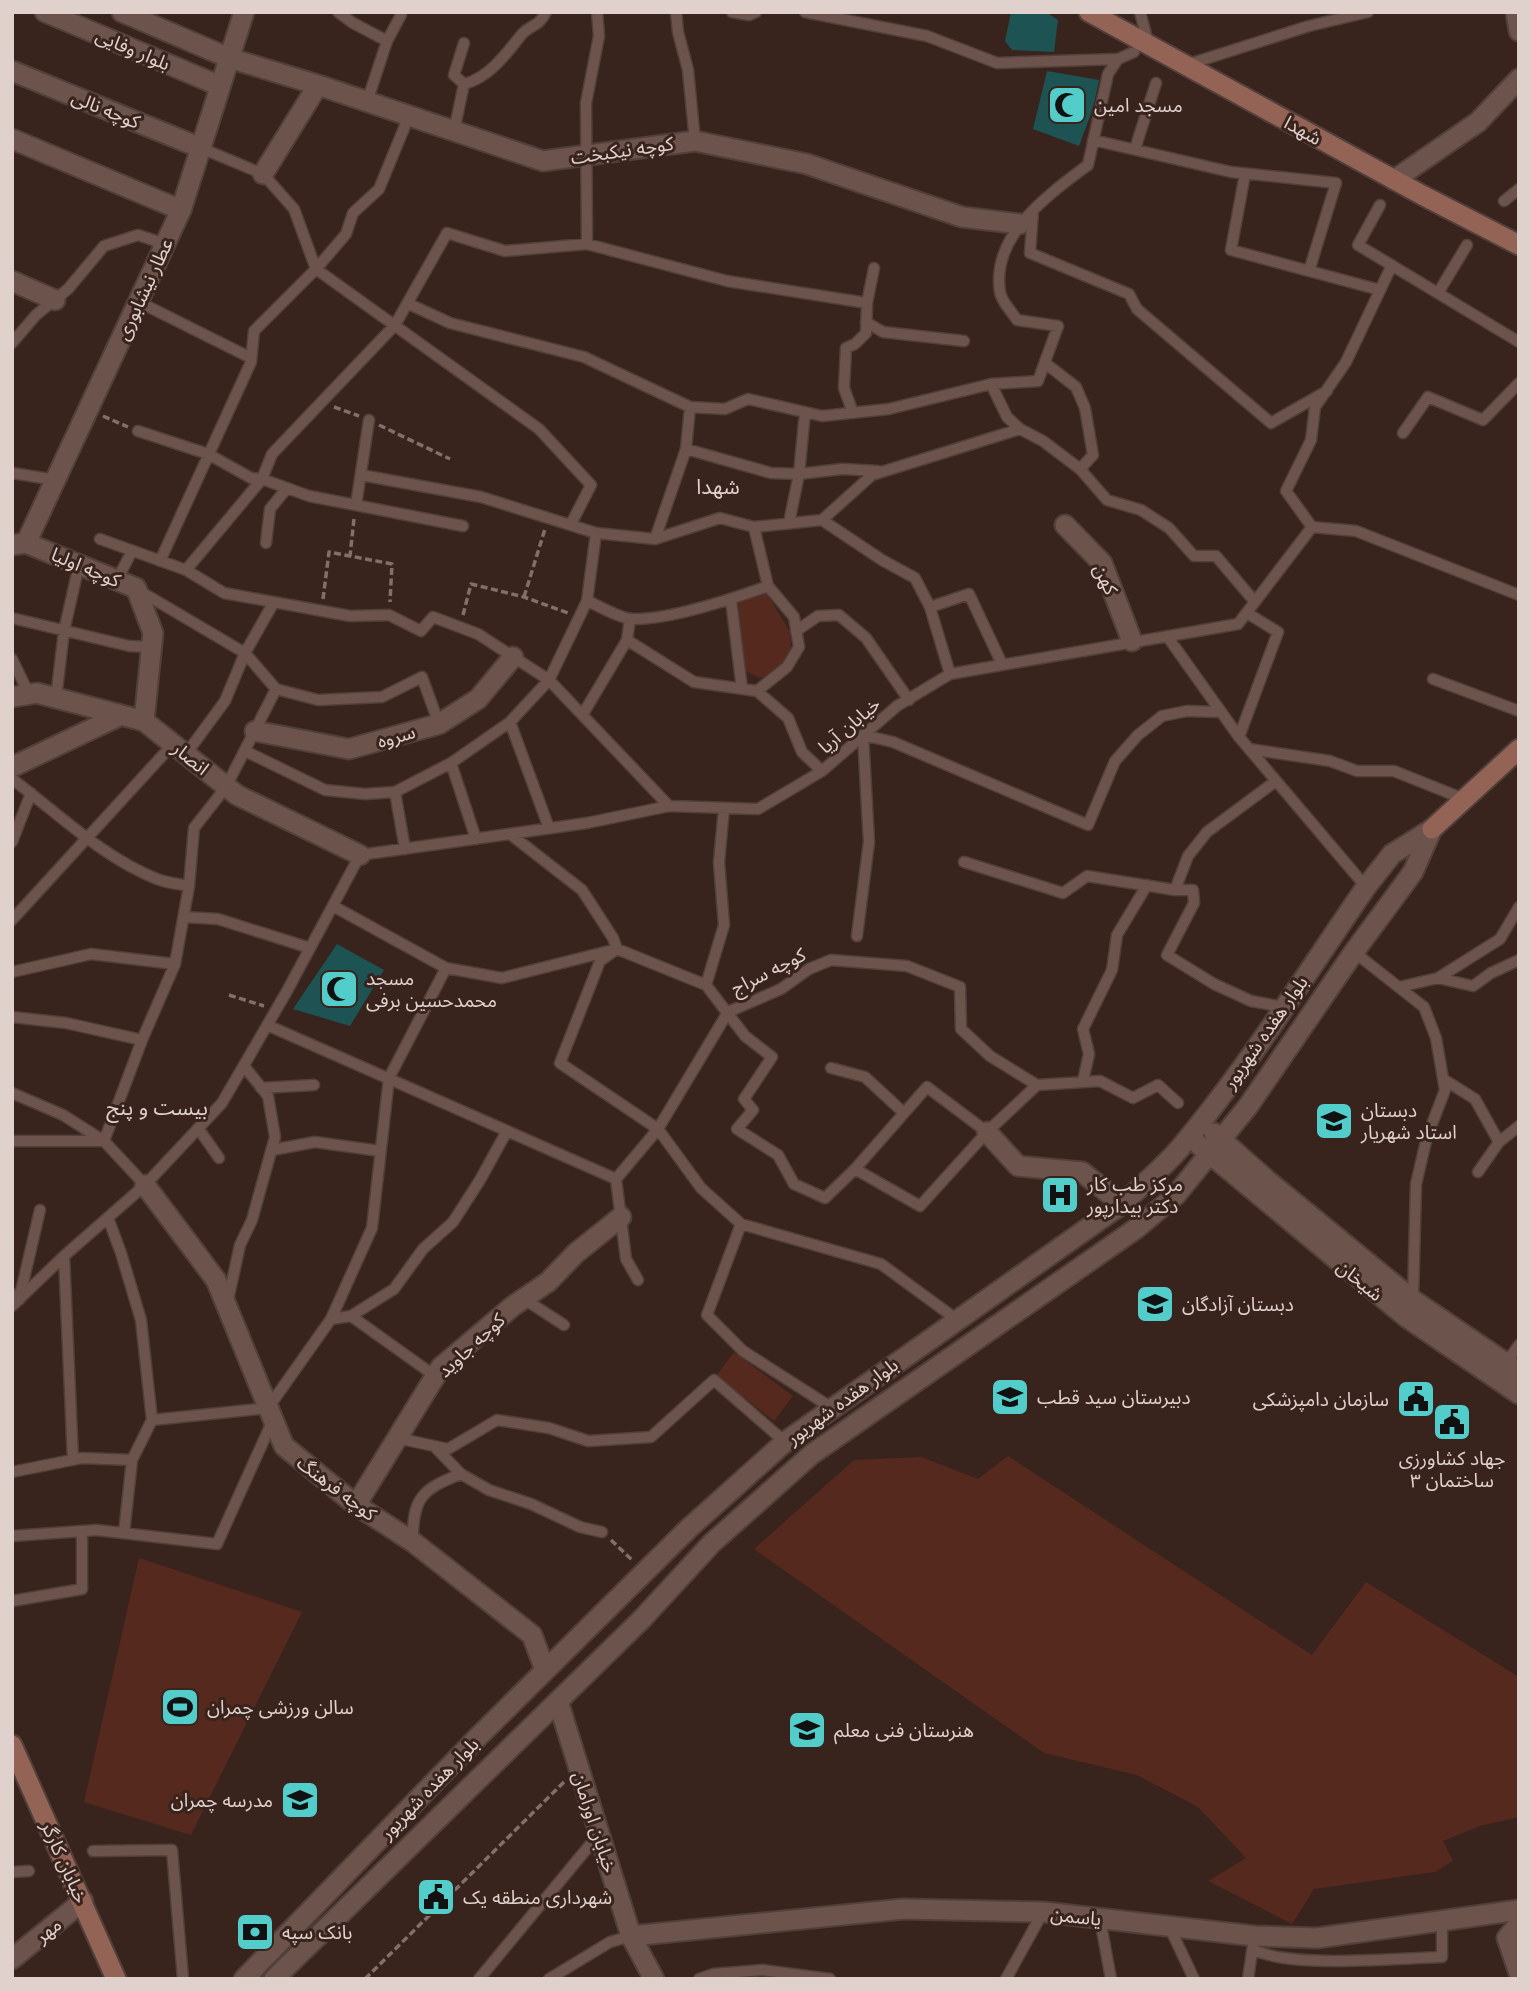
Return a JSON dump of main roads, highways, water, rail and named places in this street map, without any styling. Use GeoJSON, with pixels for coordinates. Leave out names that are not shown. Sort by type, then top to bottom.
{"type":"FeatureCollection","features":[{"type":"Feature","properties":{"kind":"main road","name":"شهدا"},"geometry":{"type":"LineString","coordinates":[[1089,12],[1141,48],[1186,66],[1519,245]]}},
{"type":"Feature","properties":{"kind":"main road","name":"بلوار هفده شهریور"},"geometry":{"type":"LineString","coordinates":[[1432,829],[1519,749]]}},
{"type":"Feature","properties":{"kind":"main road","name":"خیابان کارگر"},"geometry":{"type":"LineString","coordinates":[[12,1745],[116,1979]]}},
{"type":"Feature","properties":{"kind":"place","name":"مسجد امین"},"geometry":{"type":"Point","coordinates":[1067,105]}},
{"type":"Feature","properties":{"kind":"place","name":"مسجد محمدحسین برفی"},"geometry":{"type":"Point","coordinates":[339,989]}},
{"type":"Feature","properties":{"kind":"place","name":"دبستان استاد شهریار"},"geometry":{"type":"Point","coordinates":[1334,1121]}},
{"type":"Feature","properties":{"kind":"place","name":"مرکز طب کار دکتر بیدارپور"},"geometry":{"type":"Point","coordinates":[1060,1195]}},
{"type":"Feature","properties":{"kind":"place","name":"دبستان آزادگان"},"geometry":{"type":"Point","coordinates":[1155,1304]}},
{"type":"Feature","properties":{"kind":"place","name":"دبیرستان سید قطب"},"geometry":{"type":"Point","coordinates":[1010,1397]}},
{"type":"Feature","properties":{"kind":"place","name":"سازمان دامپزشکی"},"geometry":{"type":"Point","coordinates":[1416,1399]}},
{"type":"Feature","properties":{"kind":"place","name":"جهاد کشاورزی ساختمان ۳"},"geometry":{"type":"Point","coordinates":[1452,1422]}},
{"type":"Feature","properties":{"kind":"place","name":"سالن ورزشی چمران"},"geometry":{"type":"Point","coordinates":[180,1707]}},
{"type":"Feature","properties":{"kind":"place","name":"هنرستان فنی معلم"},"geometry":{"type":"Point","coordinates":[807,1730]}},
{"type":"Feature","properties":{"kind":"place","name":"مدرسه چمران"},"geometry":{"type":"Point","coordinates":[300,1800]}},
{"type":"Feature","properties":{"kind":"place","name":"شهرداری منطقه یک"},"geometry":{"type":"Point","coordinates":[436,1897]}},
{"type":"Feature","properties":{"kind":"place","name":"بانک سپه"},"geometry":{"type":"Point","coordinates":[255,1932]}},
{"type":"Feature","properties":{"kind":"district","name":"شهدا"},"geometry":{"type":"Point","coordinates":[718,486]}},
{"type":"Feature","properties":{"kind":"district","name":"بیست و پنج"},"geometry":{"type":"Point","coordinates":[157,1107]}}]}
